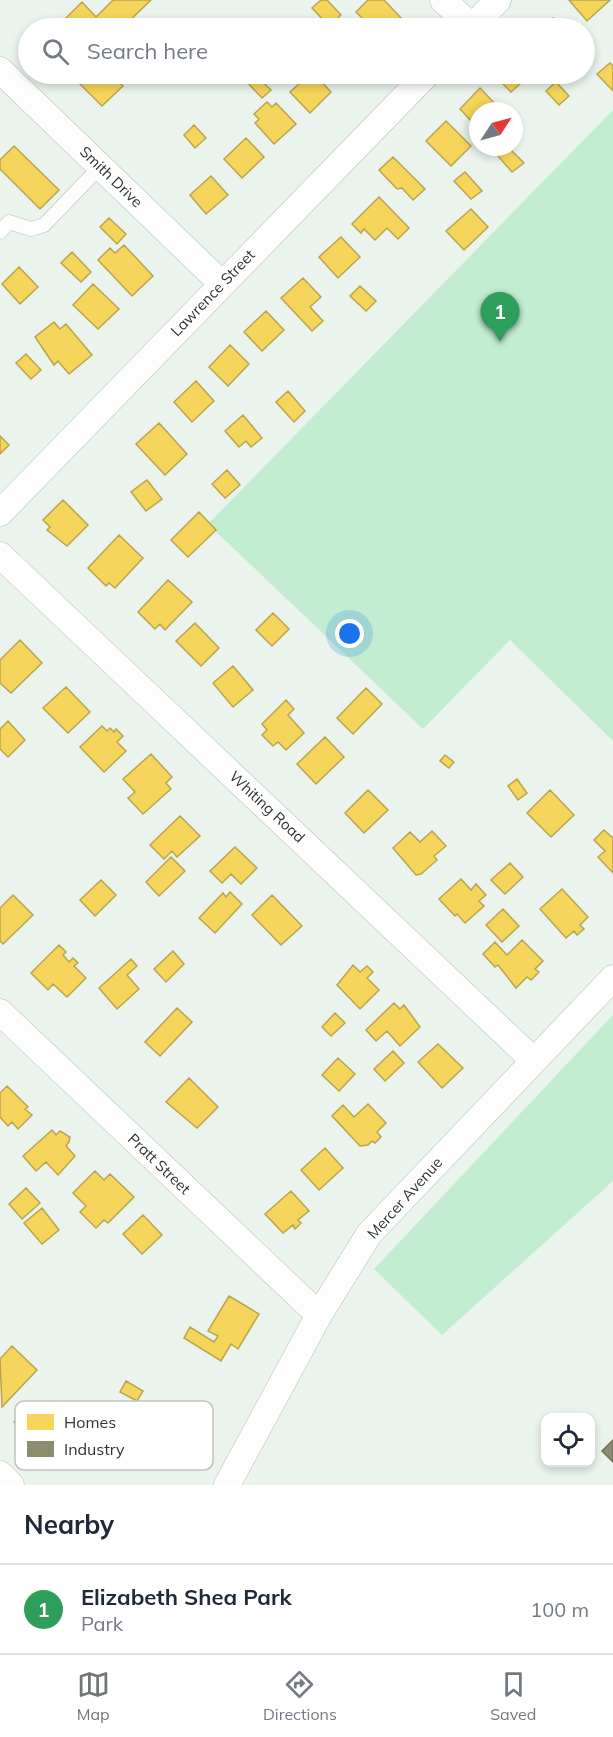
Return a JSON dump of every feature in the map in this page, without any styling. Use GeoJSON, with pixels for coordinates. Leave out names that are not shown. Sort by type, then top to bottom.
{"type":"FeatureCollection","features":[{"type":"Feature","properties":{"kind":"street"},"geometry":{"type":"LineString","coordinates":[[443,0],[461,18]]}},
{"type":"Feature","properties":{"kind":"street"},"geometry":{"type":"LineString","coordinates":[[481,18],[498,0]]}},
{"type":"Feature","properties":{"kind":"street","name":"Smith Drive"},"geometry":{"type":"LineString","coordinates":[[0,70],[221,283]]}},
{"type":"Feature","properties":{"kind":"street","name":"Lawrence Street"},"geometry":{"type":"LineString","coordinates":[[0,513],[416,84]]}},
{"type":"Feature","properties":{"kind":"street","name":"Whiting Road"},"geometry":{"type":"LineString","coordinates":[[0,555],[533,1060]]}},
{"type":"Feature","properties":{"kind":"street","name":"Mercer Avenue"},"geometry":{"type":"LineString","coordinates":[[227,1485],[319,1315],[369,1234],[613,978]]}},
{"type":"Feature","properties":{"kind":"street","name":"Pratt Street"},"geometry":{"type":"LineString","coordinates":[[0,1012],[319,1315]]}},
{"type":"Feature","properties":{"kind":"street"},"geometry":{"type":"LineString","coordinates":[[0,1474],[11,1485]]}},
{"type":"Feature","properties":{"kind":"lane"},"geometry":{"type":"LineString","coordinates":[[0,232],[9,222],[31,230],[44,225],[100,167]]}},
{"type":"Feature","properties":{"kind":"green space"},"geometry":{"type":"Polygon","coordinates":[[[613,110],[613,741],[510,640],[423,729],[208,524],[613,110]]]}},
{"type":"Feature","properties":{"kind":"green space"},"geometry":{"type":"Polygon","coordinates":[[[613,1015],[613,1181],[442,1335],[374,1269],[613,1015]]]}},
{"type":"Feature","properties":{"kind":"building: Homes"},"geometry":{"type":"Polygon","coordinates":[[[113,0],[151,0],[132,18],[66,18],[82,2],[96,17],[113,0]]]}},
{"type":"Feature","properties":{"kind":"building: Homes"},"geometry":{"type":"Polygon","coordinates":[[[321,0],[327,0],[341,15],[338,18],[321,18],[312,8],[321,0]]]}},
{"type":"Feature","properties":{"kind":"building: Homes"},"geometry":{"type":"Polygon","coordinates":[[[368,0],[384,0],[401,18],[362,18],[356,12],[368,0]]]}},
{"type":"Feature","properties":{"kind":"building: Homes"},"geometry":{"type":"Polygon","coordinates":[[[569,0],[610,0],[590,18],[584,18],[569,0]]]}},
{"type":"Feature","properties":{"kind":"building: Homes"},"geometry":{"type":"Polygon","coordinates":[[[610,63],[613,66],[613,91],[597,74],[610,63]]]}},
{"type":"Feature","properties":{"kind":"building: Homes"},"geometry":{"type":"Polygon","coordinates":[[[80,84],[121,84],[123,86],[102,106],[80,84]]]}},
{"type":"Feature","properties":{"kind":"building: Homes"},"geometry":{"type":"Polygon","coordinates":[[[249,84],[265,84],[271,90],[262,98],[249,84]]]}},
{"type":"Feature","properties":{"kind":"building: Homes"},"geometry":{"type":"Polygon","coordinates":[[[299,84],[323,84],[331,92],[310,113],[290,92],[299,84]]]}},
{"type":"Feature","properties":{"kind":"building: Homes"},"geometry":{"type":"Polygon","coordinates":[[[503,84],[520,84],[511,92],[503,84]]]}},
{"type":"Feature","properties":{"kind":"building: Homes"},"geometry":{"type":"Polygon","coordinates":[[[554,84],[558,84],[569,96],[559,105],[546,91],[554,84]]]}},
{"type":"Feature","properties":{"kind":"building: Homes"},"geometry":{"type":"Polygon","coordinates":[[[480,88],[493,102],[469,102],[469,118],[460,109],[480,88]]]}},
{"type":"Feature","properties":{"kind":"building: Homes"},"geometry":{"type":"Polygon","coordinates":[[[267,102],[272,107],[276,103],[296,124],[274,144],[255,123],[259,119],[254,114],[267,102]]]}},
{"type":"Feature","properties":{"kind":"building: Homes"},"geometry":{"type":"Polygon","coordinates":[[[446,121],[469,144],[469,148],[451,166],[426,141],[446,121]]]}},
{"type":"Feature","properties":{"kind":"building: Homes"},"geometry":{"type":"Polygon","coordinates":[[[194,125],[206,138],[195,148],[184,135],[194,125]]]}},
{"type":"Feature","properties":{"kind":"building: Homes"},"geometry":{"type":"Polygon","coordinates":[[[246,138],[264,157],[242,178],[224,159],[246,138]]]}},
{"type":"Feature","properties":{"kind":"building: Homes"},"geometry":{"type":"Polygon","coordinates":[[[14,146],[59,190],[40,209],[0,169],[0,160],[14,146]]]}},
{"type":"Feature","properties":{"kind":"building: Homes"},"geometry":{"type":"Polygon","coordinates":[[[498,156],[517,156],[524,163],[512,172],[498,156]]]}},
{"type":"Feature","properties":{"kind":"building: Homes"},"geometry":{"type":"Polygon","coordinates":[[[393,157],[425,189],[413,200],[402,188],[397,189],[379,170],[393,157]]]}},
{"type":"Feature","properties":{"kind":"building: Homes"},"geometry":{"type":"Polygon","coordinates":[[[465,172],[482,191],[471,199],[454,181],[465,172]]]}},
{"type":"Feature","properties":{"kind":"building: Homes"},"geometry":{"type":"Polygon","coordinates":[[[211,176],[228,195],[206,214],[190,195],[211,176]]]}},
{"type":"Feature","properties":{"kind":"building: Homes"},"geometry":{"type":"Polygon","coordinates":[[[379,197],[409,228],[398,239],[387,228],[375,240],[364,229],[361,233],[352,224],[379,197]]]}},
{"type":"Feature","properties":{"kind":"building: Homes"},"geometry":{"type":"Polygon","coordinates":[[[471,209],[488,227],[464,250],[446,231],[471,209]]]}},
{"type":"Feature","properties":{"kind":"building: Homes"},"geometry":{"type":"Polygon","coordinates":[[[109,218],[126,234],[117,244],[100,227],[109,218]]]}},
{"type":"Feature","properties":{"kind":"building: Homes"},"geometry":{"type":"Polygon","coordinates":[[[341,237],[360,257],[338,278],[319,257],[341,237]]]}},
{"type":"Feature","properties":{"kind":"building: Homes"},"geometry":{"type":"Polygon","coordinates":[[[124,245],[153,276],[132,296],[98,260],[110,248],[115,253],[124,245]]]}},
{"type":"Feature","properties":{"kind":"building: Homes"},"geometry":{"type":"Polygon","coordinates":[[[72,252],[91,272],[81,282],[61,263],[72,252]]]}},
{"type":"Feature","properties":{"kind":"building: Homes"},"geometry":{"type":"Polygon","coordinates":[[[19,267],[38,287],[20,304],[2,284],[19,267]]]}},
{"type":"Feature","properties":{"kind":"building: Homes"},"geometry":{"type":"Polygon","coordinates":[[[303,278],[321,297],[310,307],[323,321],[312,331],[281,298],[303,278]]]}},
{"type":"Feature","properties":{"kind":"building: Homes"},"geometry":{"type":"Polygon","coordinates":[[[93,284],[119,309],[98,329],[73,305],[93,284]]]}},
{"type":"Feature","properties":{"kind":"building: Homes"},"geometry":{"type":"Polygon","coordinates":[[[360,286],[376,301],[366,311],[350,296],[360,286]]]}},
{"type":"Feature","properties":{"kind":"building: Homes"},"geometry":{"type":"Polygon","coordinates":[[[266,311],[284,330],[262,351],[244,332],[266,311]]]}},
{"type":"Feature","properties":{"kind":"building: Homes"},"geometry":{"type":"Polygon","coordinates":[[[54,322],[60,329],[66,324],[92,355],[69,374],[58,361],[54,365],[35,337],[54,322]]]}},
{"type":"Feature","properties":{"kind":"building: Homes"},"geometry":{"type":"Polygon","coordinates":[[[230,345],[249,364],[228,386],[209,367],[230,345]]]}},
{"type":"Feature","properties":{"kind":"building: Homes"},"geometry":{"type":"Polygon","coordinates":[[[26,354],[41,370],[31,379],[16,363],[26,354]]]}},
{"type":"Feature","properties":{"kind":"building: Homes"},"geometry":{"type":"Polygon","coordinates":[[[196,381],[214,401],[192,422],[174,402],[196,381]]]}},
{"type":"Feature","properties":{"kind":"building: Homes"},"geometry":{"type":"Polygon","coordinates":[[[288,391],[305,411],[294,422],[276,402],[288,391]]]}},
{"type":"Feature","properties":{"kind":"building: Homes"},"geometry":{"type":"Polygon","coordinates":[[[243,415],[262,438],[251,447],[246,441],[239,447],[225,431],[243,415]]]}},
{"type":"Feature","properties":{"kind":"building: Homes"},"geometry":{"type":"Polygon","coordinates":[[[159,423],[187,454],[165,475],[136,444],[159,423]]]}},
{"type":"Feature","properties":{"kind":"building: Homes"},"geometry":{"type":"Polygon","coordinates":[[[0,436],[9,445],[0,454],[0,436]]]}},
{"type":"Feature","properties":{"kind":"building: Homes"},"geometry":{"type":"Polygon","coordinates":[[[227,470],[240,485],[225,498],[212,484],[227,470]]]}},
{"type":"Feature","properties":{"kind":"building: Homes"},"geometry":{"type":"Polygon","coordinates":[[[147,480],[162,499],[146,511],[131,492],[147,480]]]}},
{"type":"Feature","properties":{"kind":"building: Homes"},"geometry":{"type":"Polygon","coordinates":[[[63,500],[88,525],[67,546],[47,530],[50,527],[43,520],[63,500]]]}},
{"type":"Feature","properties":{"kind":"building: Homes"},"geometry":{"type":"Polygon","coordinates":[[[199,512],[216,530],[188,557],[171,540],[199,512]]]}},
{"type":"Feature","properties":{"kind":"building: Homes"},"geometry":{"type":"Polygon","coordinates":[[[119,535],[143,558],[115,588],[109,583],[106,586],[88,568],[119,535]]]}},
{"type":"Feature","properties":{"kind":"building: Homes"},"geometry":{"type":"Polygon","coordinates":[[[168,580],[192,602],[165,630],[160,624],[155,629],[138,612],[168,580]]]}},
{"type":"Feature","properties":{"kind":"building: Homes"},"geometry":{"type":"Polygon","coordinates":[[[273,613],[289,629],[272,646],[256,630],[273,613]]]}},
{"type":"Feature","properties":{"kind":"building: Homes"},"geometry":{"type":"Polygon","coordinates":[[[195,623],[219,648],[201,666],[176,641],[195,623]]]}},
{"type":"Feature","properties":{"kind":"building: Homes"},"geometry":{"type":"Polygon","coordinates":[[[20,640],[42,663],[11,693],[0,683],[0,660],[20,640]]]}},
{"type":"Feature","properties":{"kind":"building: Homes"},"geometry":{"type":"Polygon","coordinates":[[[233,666],[253,690],[233,707],[213,683],[233,666]]]}},
{"type":"Feature","properties":{"kind":"building: Homes"},"geometry":{"type":"Polygon","coordinates":[[[66,687],[90,712],[68,733],[43,708],[66,687]]]}},
{"type":"Feature","properties":{"kind":"building: Homes"},"geometry":{"type":"Polygon","coordinates":[[[366,688],[382,704],[353,734],[337,718],[366,688]]]}},
{"type":"Feature","properties":{"kind":"building: Homes"},"geometry":{"type":"Polygon","coordinates":[[[286,700],[294,709],[288,715],[304,733],[286,750],[278,742],[273,746],[262,735],[267,730],[262,724],[286,700]]]}},
{"type":"Feature","properties":{"kind":"building: Homes"},"geometry":{"type":"Polygon","coordinates":[[[8,721],[25,740],[8,757],[0,749],[0,729],[8,721]]]}},
{"type":"Feature","properties":{"kind":"building: Homes"},"geometry":{"type":"Polygon","coordinates":[[[102,726],[107,731],[110,728],[114,732],[116,729],[123,736],[117,742],[126,751],[104,772],[80,747],[102,726]]]}},
{"type":"Feature","properties":{"kind":"building: Homes"},"geometry":{"type":"Polygon","coordinates":[[[325,737],[344,757],[316,784],[297,764],[325,737]]]}},
{"type":"Feature","properties":{"kind":"building: Homes"},"geometry":{"type":"Polygon","coordinates":[[[151,754],[172,777],[166,783],[171,789],[143,814],[128,798],[135,792],[123,779],[151,754]]]}},
{"type":"Feature","properties":{"kind":"building: Homes"},"geometry":{"type":"Polygon","coordinates":[[[445,755],[454,762],[449,768],[440,761],[445,755]]]}},
{"type":"Feature","properties":{"kind":"building: Homes"},"geometry":{"type":"Polygon","coordinates":[[[517,779],[527,793],[518,800],[508,786],[517,779]]]}},
{"type":"Feature","properties":{"kind":"building: Homes"},"geometry":{"type":"Polygon","coordinates":[[[368,790],[388,810],[364,833],[345,813],[368,790]]]}},
{"type":"Feature","properties":{"kind":"building: Homes"},"geometry":{"type":"Polygon","coordinates":[[[550,790],[574,815],[551,837],[527,813],[550,790]]]}},
{"type":"Feature","properties":{"kind":"building: Homes"},"geometry":{"type":"Polygon","coordinates":[[[180,816],[200,836],[177,857],[172,851],[164,859],[150,845],[180,816]]]}},
{"type":"Feature","properties":{"kind":"building: Homes"},"geometry":{"type":"Polygon","coordinates":[[[604,830],[613,838],[613,873],[598,857],[605,851],[594,840],[604,830]]]}},
{"type":"Feature","properties":{"kind":"building: Homes"},"geometry":{"type":"Polygon","coordinates":[[[432,831],[446,846],[434,856],[437,860],[421,874],[416,875],[393,848],[410,832],[420,842],[432,831]]]}},
{"type":"Feature","properties":{"kind":"building: Homes"},"geometry":{"type":"Polygon","coordinates":[[[235,847],[257,868],[241,884],[231,874],[222,883],[210,871],[235,847]]]}},
{"type":"Feature","properties":{"kind":"building: Homes"},"geometry":{"type":"Polygon","coordinates":[[[171,857],[185,871],[159,896],[146,882],[171,857]]]}},
{"type":"Feature","properties":{"kind":"building: Homes"},"geometry":{"type":"Polygon","coordinates":[[[510,863],[523,877],[505,894],[491,880],[510,863]]]}},
{"type":"Feature","properties":{"kind":"building: Homes"},"geometry":{"type":"Polygon","coordinates":[[[461,879],[471,890],[476,884],[486,895],[479,901],[484,906],[465,923],[439,899],[461,879]]]}},
{"type":"Feature","properties":{"kind":"building: Homes"},"geometry":{"type":"Polygon","coordinates":[[[101,880],[116,895],[95,916],[80,900],[101,880]]]}},
{"type":"Feature","properties":{"kind":"building: Homes"},"geometry":{"type":"Polygon","coordinates":[[[562,889],[588,917],[580,925],[584,929],[577,935],[574,931],[566,938],[540,909],[562,889]]]}},
{"type":"Feature","properties":{"kind":"building: Homes"},"geometry":{"type":"Polygon","coordinates":[[[230,892],[242,904],[215,933],[199,918],[223,893],[226,897],[230,892]]]}},
{"type":"Feature","properties":{"kind":"building: Homes"},"geometry":{"type":"Polygon","coordinates":[[[13,895],[33,915],[3,944],[0,941],[0,908],[13,895]]]}},
{"type":"Feature","properties":{"kind":"building: Homes"},"geometry":{"type":"Polygon","coordinates":[[[272,895],[302,926],[281,945],[252,915],[272,895]]]}},
{"type":"Feature","properties":{"kind":"building: Homes"},"geometry":{"type":"Polygon","coordinates":[[[503,909],[519,926],[502,942],[486,925],[503,909]]]}},
{"type":"Feature","properties":{"kind":"building: Homes"},"geometry":{"type":"Polygon","coordinates":[[[522,940],[543,961],[535,969],[539,972],[531,980],[527,977],[516,988],[498,965],[495,967],[483,954],[495,942],[507,955],[522,940]]]}},
{"type":"Feature","properties":{"kind":"building: Homes"},"geometry":{"type":"Polygon","coordinates":[[[59,945],[66,952],[63,955],[69,962],[73,958],[78,963],[74,966],[86,978],[67,997],[53,984],[48,990],[31,973],[59,945]]]}},
{"type":"Feature","properties":{"kind":"building: Homes"},"geometry":{"type":"Polygon","coordinates":[[[173,951],[184,964],[166,982],[154,969],[173,951]]]}},
{"type":"Feature","properties":{"kind":"building: Homes"},"geometry":{"type":"Polygon","coordinates":[[[131,959],[137,966],[127,975],[139,989],[117,1009],[99,988],[131,959]]]}},
{"type":"Feature","properties":{"kind":"building: Homes"},"geometry":{"type":"Polygon","coordinates":[[[353,965],[360,972],[367,966],[373,972],[367,978],[379,990],[360,1009],[337,985],[353,965]]]}},
{"type":"Feature","properties":{"kind":"building: Homes"},"geometry":{"type":"Polygon","coordinates":[[[394,1003],[400,1009],[404,1005],[420,1027],[400,1046],[387,1031],[376,1041],[366,1030],[394,1003]]]}},
{"type":"Feature","properties":{"kind":"building: Homes"},"geometry":{"type":"Polygon","coordinates":[[[177,1008],[192,1022],[160,1056],[145,1042],[177,1008]]]}},
{"type":"Feature","properties":{"kind":"building: Homes"},"geometry":{"type":"Polygon","coordinates":[[[335,1013],[345,1023],[331,1036],[322,1027],[335,1013]]]}},
{"type":"Feature","properties":{"kind":"building: Homes"},"geometry":{"type":"Polygon","coordinates":[[[438,1044],[463,1068],[442,1088],[418,1062],[438,1044]]]}},
{"type":"Feature","properties":{"kind":"building: Homes"},"geometry":{"type":"Polygon","coordinates":[[[393,1051],[404,1063],[385,1081],[374,1069],[393,1051]]]}},
{"type":"Feature","properties":{"kind":"building: Homes"},"geometry":{"type":"Polygon","coordinates":[[[338,1058],[355,1074],[339,1091],[322,1075],[338,1058]]]}},
{"type":"Feature","properties":{"kind":"building: Homes"},"geometry":{"type":"Polygon","coordinates":[[[189,1078],[218,1107],[197,1128],[166,1102],[189,1078]]]}},
{"type":"Feature","properties":{"kind":"building: Homes"},"geometry":{"type":"Polygon","coordinates":[[[7,1086],[28,1107],[25,1109],[32,1115],[18,1129],[12,1122],[8,1126],[0,1117],[0,1093],[7,1086]]]}},
{"type":"Feature","properties":{"kind":"building: Homes"},"geometry":{"type":"Polygon","coordinates":[[[368,1104],[386,1123],[377,1132],[381,1137],[375,1143],[372,1141],[368,1145],[360,1146],[332,1116],[343,1105],[354,1117],[368,1104]]]}},
{"type":"Feature","properties":{"kind":"building: Homes"},"geometry":{"type":"Polygon","coordinates":[[[52,1130],[56,1135],[60,1131],[70,1137],[66,1146],[75,1156],[58,1175],[46,1162],[36,1171],[23,1156],[52,1130]]]}},
{"type":"Feature","properties":{"kind":"building: Homes"},"geometry":{"type":"Polygon","coordinates":[[[325,1148],[343,1168],[319,1190],[301,1170],[325,1148]]]}},
{"type":"Feature","properties":{"kind":"building: Homes"},"geometry":{"type":"Polygon","coordinates":[[[95,1171],[104,1180],[110,1174],[134,1197],[108,1223],[104,1220],[96,1228],[80,1212],[86,1206],[73,1193],[95,1171]]]}},
{"type":"Feature","properties":{"kind":"building: Homes"},"geometry":{"type":"Polygon","coordinates":[[[26,1188],[40,1203],[22,1219],[9,1204],[26,1188]]]}},
{"type":"Feature","properties":{"kind":"building: Homes"},"geometry":{"type":"Polygon","coordinates":[[[291,1191],[309,1211],[298,1220],[301,1223],[295,1229],[293,1225],[283,1233],[265,1214],[291,1191]]]}},
{"type":"Feature","properties":{"kind":"building: Homes"},"geometry":{"type":"Polygon","coordinates":[[[42,1208],[59,1230],[42,1244],[24,1223],[42,1208]]]}},
{"type":"Feature","properties":{"kind":"building: Homes"},"geometry":{"type":"Polygon","coordinates":[[[143,1215],[162,1235],[142,1254],[123,1234],[143,1215]]]}},
{"type":"Feature","properties":{"kind":"building: Homes"},"geometry":{"type":"Polygon","coordinates":[[[229,1296],[259,1314],[238,1349],[231,1344],[221,1361],[184,1338],[190,1327],[214,1342],[218,1336],[208,1331],[229,1296]]]}},
{"type":"Feature","properties":{"kind":"building: Homes"},"geometry":{"type":"Polygon","coordinates":[[[12,1346],[37,1370],[2,1407],[0,1359],[12,1346]]]}},
{"type":"Feature","properties":{"kind":"building: Homes"},"geometry":{"type":"Polygon","coordinates":[[[126,1381],[143,1391],[137,1401],[120,1392],[126,1381]]]}},
{"type":"Feature","properties":{"kind":"building: Industry"},"geometry":{"type":"Polygon","coordinates":[[[613,1440],[613,1462],[602,1451],[613,1440]]]}},
{"type":"Feature","properties":{"kind":"place","name":"Elizabeth Shea Park"},"geometry":{"type":"Point","coordinates":[500,342]}}]}
